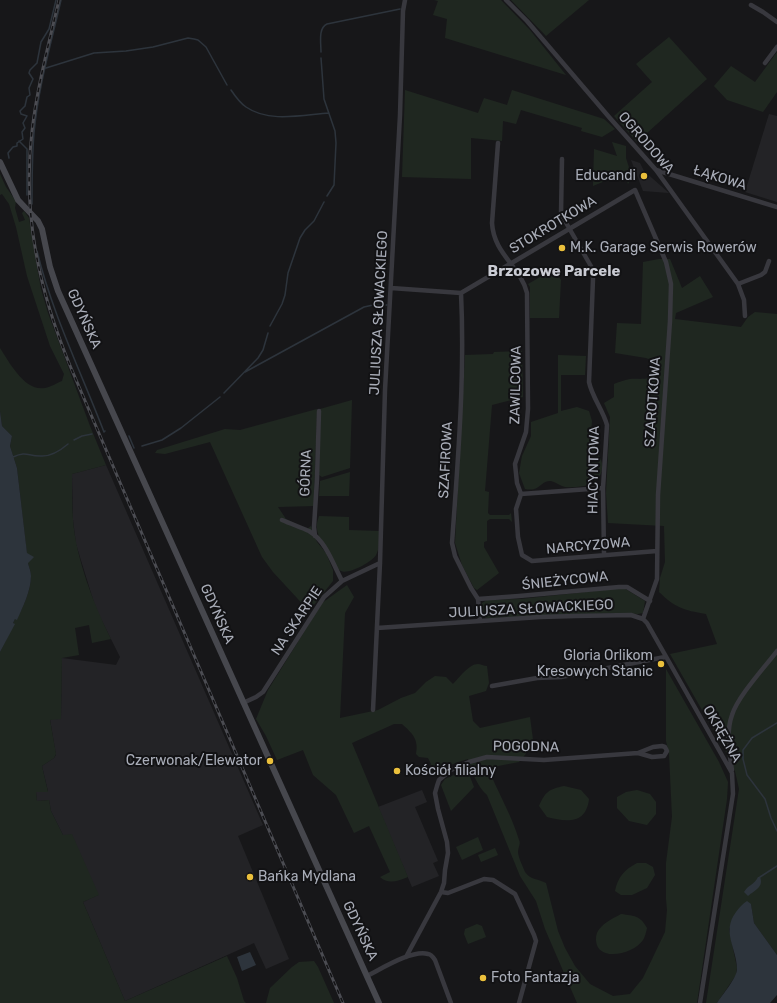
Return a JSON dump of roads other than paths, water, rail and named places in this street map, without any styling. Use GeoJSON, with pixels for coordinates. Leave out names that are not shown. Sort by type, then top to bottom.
{"type":"FeatureCollection","features":[{"type":"Feature","properties":{"kind":"main road","name":"GDYŃSKA"},"geometry":{"type":"LineString","coordinates":[[0,162],[16,195],[25,208],[38,221],[44,232],[50,267],[58,291],[379,1003]]}},
{"type":"Feature","properties":{"kind":"street","name":"JULIUSZA SŁOWACKIEGO"},"geometry":{"type":"LineString","coordinates":[[373,710],[386,390],[400,115],[403,11],[405,0]]}},
{"type":"Feature","properties":{"kind":"street","name":"OGRODOWA"},"geometry":{"type":"LineString","coordinates":[[506,0],[533,27],[608,117],[656,170],[738,284],[744,300],[745,316]]}},
{"type":"Feature","properties":{"kind":"street"},"geometry":{"type":"LineString","coordinates":[[751,5],[777,22]]}},
{"type":"Feature","properties":{"kind":"street"},"geometry":{"type":"LineString","coordinates":[[765,63],[777,46]]}},
{"type":"Feature","properties":{"kind":"street","name":"ZAWILCOWA"},"geometry":{"type":"LineString","coordinates":[[498,143],[492,234],[504,257],[517,271],[525,285],[527,293],[528,409],[526,432],[515,464],[517,483],[522,494]]}},
{"type":"Feature","properties":{"kind":"street","name":"HIACYNTOWA"},"geometry":{"type":"LineString","coordinates":[[562,158],[561,214],[592,268],[593,279],[589,382],[591,390],[605,417],[607,425],[603,488],[604,555]]}},
{"type":"Feature","properties":{"kind":"street","name":"ŁĄKOWA"},"geometry":{"type":"LineString","coordinates":[[656,170],[777,206]]}},
{"type":"Feature","properties":{"kind":"street","name":"STOKROTKOWA"},"geometry":{"type":"LineString","coordinates":[[460,293],[635,190]]}},
{"type":"Feature","properties":{"kind":"street","name":"SZAROTKOWA"},"geometry":{"type":"LineString","coordinates":[[635,190],[666,262],[671,284],[670,321],[658,495],[658,579],[643,619]]}},
{"type":"Feature","properties":{"kind":"street"},"geometry":{"type":"LineString","coordinates":[[738,284],[761,275],[765,272],[769,261]]}},
{"type":"Feature","properties":{"kind":"street"},"geometry":{"type":"LineString","coordinates":[[391,288],[460,293]]}},
{"type":"Feature","properties":{"kind":"street","name":"SZAFIROWA"},"geometry":{"type":"LineString","coordinates":[[460,293],[463,332],[459,443],[452,542],[455,556],[471,588],[478,598],[480,621]]}},
{"type":"Feature","properties":{"kind":"street","name":"GÓRNA"},"geometry":{"type":"LineString","coordinates":[[315,536],[314,527],[319,410]]}},
{"type":"Feature","properties":{"kind":"street"},"geometry":{"type":"LineString","coordinates":[[522,494],[603,488]]}},
{"type":"Feature","properties":{"kind":"street","name":"NARCYZOWA"},"geometry":{"type":"LineString","coordinates":[[522,494],[516,509],[518,537],[522,555],[532,561],[657,551]]}},
{"type":"Feature","properties":{"kind":"street"},"geometry":{"type":"LineString","coordinates":[[282,520],[309,531],[315,536],[325,548],[342,581]]}},
{"type":"Feature","properties":{"kind":"street","name":"NA SKARPIE"},"geometry":{"type":"LineString","coordinates":[[243,703],[263,692],[319,603],[329,591],[342,581],[380,563]]}},
{"type":"Feature","properties":{"kind":"street","name":"ŚNIEŻYCOWA"},"geometry":{"type":"LineString","coordinates":[[478,598],[520,596],[619,586],[627,587],[650,601]]}},
{"type":"Feature","properties":{"kind":"street","name":"JULIUSZA SŁOWACKIEGO"},"geometry":{"type":"LineString","coordinates":[[377,628],[575,616],[631,615],[643,619]]}},
{"type":"Feature","properties":{"kind":"street"},"geometry":{"type":"LineString","coordinates":[[492,686],[537,678],[561,677],[665,657],[650,628],[643,619]]}},
{"type":"Feature","properties":{"kind":"street"},"geometry":{"type":"LineString","coordinates":[[732,773],[728,739],[732,714],[738,702],[777,651]]}},
{"type":"Feature","properties":{"kind":"street","name":"OKRĘŻNA"},"geometry":{"type":"LineString","coordinates":[[665,657],[732,773],[733,794],[700,1003]]}},
{"type":"Feature","properties":{"kind":"street","name":"POGODNA"},"geometry":{"type":"LineString","coordinates":[[406,957],[441,892],[444,883],[448,853],[447,842],[435,793],[436,786],[444,775],[463,764],[487,758],[544,760],[638,753],[658,746],[665,747],[667,751],[664,756],[657,757],[638,753]]}},
{"type":"Feature","properties":{"kind":"street"},"geometry":{"type":"LineString","coordinates":[[441,892],[448,893],[488,878],[515,894],[536,941],[519,1003]]}},
{"type":"Feature","properties":{"kind":"street"},"geometry":{"type":"LineString","coordinates":[[367,976],[406,957],[428,954],[435,960],[451,1003]]}},
{"type":"Feature","properties":{"kind":"waterway"},"geometry":{"type":"LineString","coordinates":[[9,158],[8,153],[23,139],[22,132],[25,128],[23,123],[27,116],[21,114],[20,111],[25,106],[27,97],[30,95],[29,88],[33,79],[29,73],[37,63],[41,42],[49,29],[56,0]]}},
{"type":"Feature","properties":{"kind":"waterway"},"geometry":{"type":"LineString","coordinates":[[32,204],[34,133],[38,99],[61,0]]}},
{"type":"Feature","properties":{"kind":"waterway"},"geometry":{"type":"LineString","coordinates":[[321,52],[321,32],[327,24],[400,9]]}},
{"type":"Feature","properties":{"kind":"waterway"},"geometry":{"type":"LineString","coordinates":[[46,68],[94,53],[126,51],[153,47],[188,38],[198,40],[206,47],[227,85]]}},
{"type":"Feature","properties":{"kind":"waterway"},"geometry":{"type":"LineString","coordinates":[[321,58],[324,99],[335,131],[336,143],[334,185],[327,196]]}},
{"type":"Feature","properties":{"kind":"waterway"},"geometry":{"type":"LineString","coordinates":[[231,90],[246,107],[265,115],[286,117],[329,113]]}},
{"type":"Feature","properties":{"kind":"waterway"},"geometry":{"type":"LineString","coordinates":[[19,141],[27,149],[27,195]]}},
{"type":"Feature","properties":{"kind":"waterway"},"geometry":{"type":"LineString","coordinates":[[270,326],[282,304],[285,295],[288,273],[300,238],[305,230],[314,221],[324,202]]}},
{"type":"Feature","properties":{"kind":"waterway"},"geometry":{"type":"LineString","coordinates":[[37,251],[43,274],[59,320],[104,432],[105,431]]}},
{"type":"Feature","properties":{"kind":"waterway"},"geometry":{"type":"LineString","coordinates":[[245,372],[364,307],[373,305],[387,305]]}},
{"type":"Feature","properties":{"kind":"waterway"},"geometry":{"type":"LineString","coordinates":[[224,393],[258,358],[263,350],[268,333]]}},
{"type":"Feature","properties":{"kind":"waterway"},"geometry":{"type":"LineString","coordinates":[[142,446],[162,440],[181,428],[220,397]]}},
{"type":"Feature","properties":{"kind":"waterway"},"geometry":{"type":"LineString","coordinates":[[74,440],[82,436],[92,434]]}},
{"type":"Feature","properties":{"kind":"waterway"},"geometry":{"type":"LineString","coordinates":[[129,436],[134,448]]}},
{"type":"Feature","properties":{"kind":"waterway"},"geometry":{"type":"LineString","coordinates":[[13,457],[24,454],[44,456],[59,451],[68,444]]}},
{"type":"Feature","properties":{"kind":"waterway"},"geometry":{"type":"LineString","coordinates":[[777,723],[752,738],[743,750],[743,759],[747,775],[765,799],[777,831]]}},
{"type":"Feature","properties":{"kind":"waterway"},"geometry":{"type":"LineString","coordinates":[[760,877],[777,866]]}},
{"type":"Feature","properties":{"kind":"railway"},"geometry":{"type":"LineString","coordinates":[[59,0],[37,98],[29,162],[29,192],[36,252],[50,310],[71,368],[343,1003]]}},
{"type":"Feature","properties":{"kind":"place","name":"Educandi"},"geometry":{"type":"Point","coordinates":[644,176]}},
{"type":"Feature","properties":{"kind":"place","name":"M.K. Garage Serwis Rowerów"},"geometry":{"type":"Point","coordinates":[562,248]}},
{"type":"Feature","properties":{"kind":"place","name":"Gloria Orlikom Kresowych Stanic"},"geometry":{"type":"Point","coordinates":[661,664]}},
{"type":"Feature","properties":{"kind":"place","name":"Czerwonak/Elewator"},"geometry":{"type":"Point","coordinates":[270,761]}},
{"type":"Feature","properties":{"kind":"place","name":"Kościół filialny"},"geometry":{"type":"Point","coordinates":[397,771]}},
{"type":"Feature","properties":{"kind":"place","name":"Bańka Mydlana"},"geometry":{"type":"Point","coordinates":[250,877]}},
{"type":"Feature","properties":{"kind":"place","name":"Foto Fantazja"},"geometry":{"type":"Point","coordinates":[483,978]}},
{"type":"Feature","properties":{"kind":"district","name":"Brzozowe Parcele"},"geometry":{"type":"Point","coordinates":[554,272]}}]}
